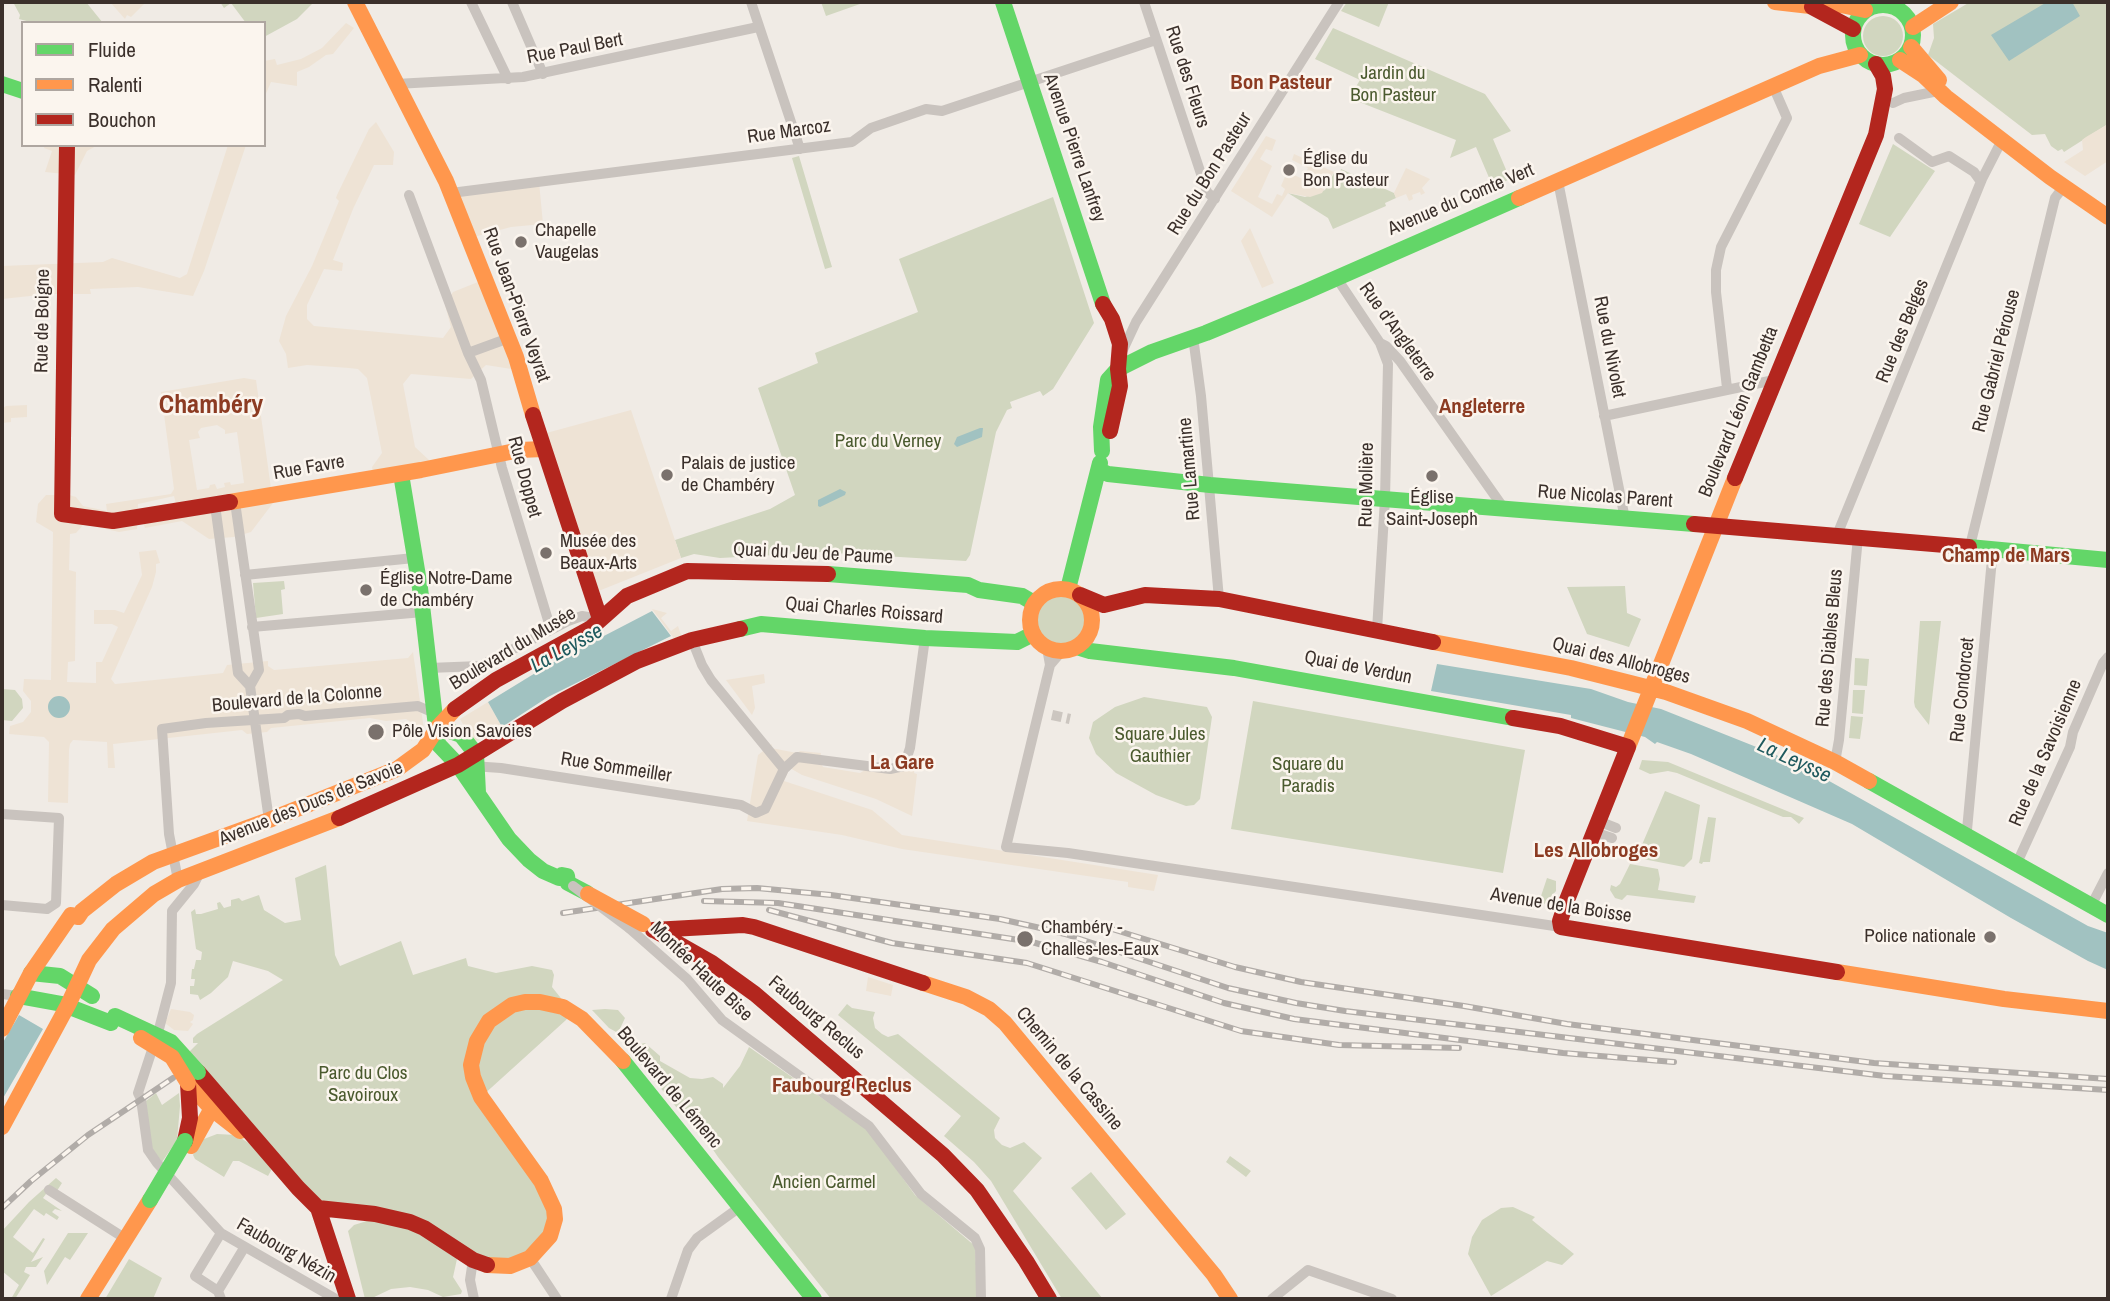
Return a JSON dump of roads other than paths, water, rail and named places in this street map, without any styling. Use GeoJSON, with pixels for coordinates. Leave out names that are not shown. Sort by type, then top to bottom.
{"type":"FeatureCollection","features":[{"type":"Feature","properties":{"kind":"main road","name":"Rue Jean-Pierre Veyrat"},"geometry":{"type":"LineString","coordinates":[[355,2],[451,193],[509,338],[600,619]]}},
{"type":"Feature","properties":{"kind":"main road","name":"Avenue Pierre Lanfrey"},"geometry":{"type":"LineString","coordinates":[[1003,2],[1104,308],[1112,319],[1120,344],[1118,369]]}},
{"type":"Feature","properties":{"kind":"main road"},"geometry":{"type":"LineString","coordinates":[[1774,2],[1810,6],[1841,5],[1865,10]]}},
{"type":"Feature","properties":{"kind":"main road"},"geometry":{"type":"LineString","coordinates":[[1910,21],[1934,2]]}},
{"type":"Feature","properties":{"kind":"main road"},"geometry":{"type":"LineString","coordinates":[[1910,21],[1951,2]]}},
{"type":"Feature","properties":{"kind":"main road"},"geometry":{"type":"LineString","coordinates":[[1911,47],[1898,61],[1891,64],[1876,64],[1860,55],[1853,34],[1859,16],[1879,4],[1886,3],[1899,9],[1910,21],[1911,47],[1976,119]]}},
{"type":"Feature","properties":{"kind":"main road"},"geometry":{"type":"LineString","coordinates":[[1810,6],[1853,34]]}},
{"type":"Feature","properties":{"kind":"main road","name":"Avenue du Comte Vert"},"geometry":{"type":"LineString","coordinates":[[1819,66],[1853,34]]}},
{"type":"Feature","properties":{"kind":"main road","name":"Avenue du Comte Vert"},"geometry":{"type":"LineString","coordinates":[[1118,369],[1152,352],[1336,277],[1819,66],[1860,55]]}},
{"type":"Feature","properties":{"kind":"main road"},"geometry":{"type":"LineString","coordinates":[[1898,61],[1923,75],[1938,91],[2108,217]]}},
{"type":"Feature","properties":{"kind":"main road","name":"Boulevard Léon Gambetta"},"geometry":{"type":"LineString","coordinates":[[1631,741],[1774,380],[1876,135],[1893,103],[1898,61]]}},
{"type":"Feature","properties":{"kind":"main road","name":"Boulevard Léon Gambetta"},"geometry":{"type":"LineString","coordinates":[[1876,64],[1883,76],[1885,89],[1876,135]]}},
{"type":"Feature","properties":{"kind":"main road"},"geometry":{"type":"LineString","coordinates":[[2,84],[21,90]]}},
{"type":"Feature","properties":{"kind":"main road","name":"Rue de Boigne"},"geometry":{"type":"LineString","coordinates":[[67,147],[62,514],[82,516]]}},
{"type":"Feature","properties":{"kind":"main road"},"geometry":{"type":"LineString","coordinates":[[1074,592],[1099,470],[1102,451],[1101,427],[1108,380],[1118,369]]}},
{"type":"Feature","properties":{"kind":"main road","name":"Rue Favre"},"geometry":{"type":"LineString","coordinates":[[82,516],[113,520],[544,449]]}},
{"type":"Feature","properties":{"kind":"main road","name":"Rue Nicolas Parent"},"geometry":{"type":"LineString","coordinates":[[1099,470],[1108,474],[1210,485],[1970,546],[2108,560]]}},
{"type":"Feature","properties":{"kind":"main road","name":"Faubourg Reclus"},"geometry":{"type":"LineString","coordinates":[[401,474],[423,612],[438,744],[458,765],[509,839],[543,872],[572,885],[642,927],[712,963],[755,994],[943,1155],[977,1190],[1049,1299]]}},
{"type":"Feature","properties":{"kind":"main road","name":"Quai du Jeu de Paume"},"geometry":{"type":"LineString","coordinates":[[600,619],[627,596],[687,571],[806,573],[946,582],[1022,596],[1034,603]]}},
{"type":"Feature","properties":{"kind":"main road"},"geometry":{"type":"LineString","coordinates":[[1047,592],[1074,592],[1089,606],[1092,623],[1087,637],[1059,653],[1032,634],[1029,618],[1034,603],[1047,592]]}},
{"type":"Feature","properties":{"kind":"main road","name":"Quai des Allobroges"},"geometry":{"type":"LineString","coordinates":[[1074,592],[1104,605],[1145,595],[1219,599],[1570,668],[1651,688],[1737,717],[1835,762],[2108,915]]}},
{"type":"Feature","properties":{"kind":"main road","name":"Boulevard du Musée"},"geometry":{"type":"LineString","coordinates":[[436,720],[496,680],[591,628],[600,619]]}},
{"type":"Feature","properties":{"kind":"main road","name":"Quai Charles Roissard"},"geometry":{"type":"LineString","coordinates":[[476,760],[610,674],[652,654],[723,631],[769,623],[925,638],[1017,642],[1032,634]]}},
{"type":"Feature","properties":{"kind":"main road","name":"Quai de Verdun"},"geometry":{"type":"LineString","coordinates":[[1059,653],[1090,651],[1234,668],[1631,741]]}},
{"type":"Feature","properties":{"kind":"main road"},"geometry":{"type":"LineString","coordinates":[[436,720],[461,735],[476,760]]}},
{"type":"Feature","properties":{"kind":"main road","name":"Avenue des Ducs de Savoie"},"geometry":{"type":"LineString","coordinates":[[2,1030],[10,995],[31,973],[72,915],[78,917],[116,884],[153,862],[397,769],[423,750],[436,720]]}},
{"type":"Feature","properties":{"kind":"main road"},"geometry":{"type":"LineString","coordinates":[[1561,927],[1563,911],[1631,741]]}},
{"type":"Feature","properties":{"kind":"main road","name":"Faubourg Reclus"},"geometry":{"type":"LineString","coordinates":[[476,760],[478,793]]}},
{"type":"Feature","properties":{"kind":"main road","name":"Avenue des Ducs de Savoie"},"geometry":{"type":"LineString","coordinates":[[2,1127],[68,1006],[85,967],[125,916],[153,894],[178,880],[352,813],[458,765],[476,760]]}},
{"type":"Feature","properties":{"kind":"main road","name":"Chemin de la Cassine"},"geometry":{"type":"LineString","coordinates":[[642,927],[754,927],[966,997],[989,1009],[1005,1023],[1076,1106],[1214,1275],[1230,1299]]}},
{"type":"Feature","properties":{"kind":"main road","name":"Avenue de la Boisse"},"geometry":{"type":"LineString","coordinates":[[1561,927],[2004,999],[2108,1011]]}},
{"type":"Feature","properties":{"kind":"main road"},"geometry":{"type":"LineString","coordinates":[[85,967],[92,996]]}},
{"type":"Feature","properties":{"kind":"main road"},"geometry":{"type":"LineString","coordinates":[[31,973],[60,976],[92,996],[113,1020]]}},
{"type":"Feature","properties":{"kind":"main road"},"geometry":{"type":"LineString","coordinates":[[10,995],[68,1006],[113,1020],[164,1051],[193,1078],[237,1129],[259,1143]]}},
{"type":"Feature","properties":{"kind":"main road","name":"Boulevard de Lémenc"},"geometry":{"type":"LineString","coordinates":[[530,1258],[550,1236],[555,1219],[551,1199],[531,1166],[481,1097],[471,1065],[477,1041],[489,1021],[499,1012],[524,1002],[540,1002],[563,1007],[582,1019],[631,1068],[814,1299]]}},
{"type":"Feature","properties":{"kind":"main road"},"geometry":{"type":"LineString","coordinates":[[188,1144],[193,1078]]}},
{"type":"Feature","properties":{"kind":"main road"},"geometry":{"type":"LineString","coordinates":[[216,1103],[259,1143],[318,1208],[348,1299]]}},
{"type":"Feature","properties":{"kind":"main road"},"geometry":{"type":"LineString","coordinates":[[89,1299],[150,1200],[216,1103]]}},
{"type":"Feature","properties":{"kind":"main road"},"geometry":{"type":"LineString","coordinates":[[188,1144],[217,1129],[237,1129]]}},
{"type":"Feature","properties":{"kind":"main road"},"geometry":{"type":"LineString","coordinates":[[318,1208],[375,1213],[410,1222],[425,1228],[473,1260],[491,1266],[510,1266],[530,1258]]}},
{"type":"Feature","properties":{"kind":"street"},"geometry":{"type":"LineString","coordinates":[[471,2],[508,79]]}},
{"type":"Feature","properties":{"kind":"street"},"geometry":{"type":"LineString","coordinates":[[512,2],[543,74]]}},
{"type":"Feature","properties":{"kind":"street"},"geometry":{"type":"LineString","coordinates":[[751,2],[800,149]]}},
{"type":"Feature","properties":{"kind":"street","name":"Rue des Fleurs"},"geometry":{"type":"LineString","coordinates":[[1144,2],[1207,192],[1215,199]]}},
{"type":"Feature","properties":{"kind":"street","name":"Rue du Bon Pasteur"},"geometry":{"type":"LineString","coordinates":[[1118,369],[1126,340],[1136,322],[1339,2]]}},
{"type":"Feature","properties":{"kind":"street","name":"Rue Paul Bert"},"geometry":{"type":"LineString","coordinates":[[396,85],[508,79],[543,74],[758,27]]}},
{"type":"Feature","properties":{"kind":"street","name":"Rue Marcoz"},"geometry":{"type":"LineString","coordinates":[[451,193],[852,142],[871,128],[926,109],[942,111],[1156,40]]}},
{"type":"Feature","properties":{"kind":"street"},"geometry":{"type":"LineString","coordinates":[[1727,388],[1716,270],[1721,247],[1787,118],[1773,86]]}},
{"type":"Feature","properties":{"kind":"street"},"geometry":{"type":"LineString","coordinates":[[1893,103],[1903,98],[1938,91]]}},
{"type":"Feature","properties":{"kind":"street"},"geometry":{"type":"LineString","coordinates":[[1899,138],[1932,162],[1949,156],[1974,172],[1979,179]]}},
{"type":"Feature","properties":{"kind":"street","name":"Rue des Belges"},"geometry":{"type":"LineString","coordinates":[[1838,535],[1982,179],[2001,139]]}},
{"type":"Feature","properties":{"kind":"street","name":"Rue du Nivolet"},"geometry":{"type":"LineString","coordinates":[[1558,181],[1625,519]]}},
{"type":"Feature","properties":{"kind":"street","name":"Rue Gabriel Pérouse"},"geometry":{"type":"LineString","coordinates":[[1970,546],[2055,198],[2064,186]]}},
{"type":"Feature","properties":{"kind":"street","name":"Rue Doppet"},"geometry":{"type":"LineString","coordinates":[[409,195],[468,353],[478,372],[499,455],[551,630]]}},
{"type":"Feature","properties":{"kind":"street","name":"Rue d'Angleterre"},"geometry":{"type":"LineString","coordinates":[[1336,277],[1380,343],[1400,361],[1505,510]]}},
{"type":"Feature","properties":{"kind":"street","name":"Rue Lamartine"},"geometry":{"type":"LineString","coordinates":[[1193,337],[1210,485],[1219,599]]}},
{"type":"Feature","properties":{"kind":"street"},"geometry":{"type":"LineString","coordinates":[[468,353],[509,338]]}},
{"type":"Feature","properties":{"kind":"street","name":"Rue Molière"},"geometry":{"type":"LineString","coordinates":[[1377,630],[1385,499],[1388,364],[1380,343]]}},
{"type":"Feature","properties":{"kind":"street"},"geometry":{"type":"LineString","coordinates":[[1604,416],[1774,380]]}},
{"type":"Feature","properties":{"kind":"street"},"geometry":{"type":"LineString","coordinates":[[235,502],[259,670],[250,683]]}},
{"type":"Feature","properties":{"kind":"street"},"geometry":{"type":"LineString","coordinates":[[215,505],[238,673],[250,683],[269,820]]}},
{"type":"Feature","properties":{"kind":"street","name":"Rue des Diables Bleus"},"geometry":{"type":"LineString","coordinates":[[1835,762],[1858,537]]}},
{"type":"Feature","properties":{"kind":"street","name":"Rue Condorcet"},"geometry":{"type":"LineString","coordinates":[[1963,834],[1967,830],[1993,548]]}},
{"type":"Feature","properties":{"kind":"street"},"geometry":{"type":"LineString","coordinates":[[245,575],[414,558]]}},
{"type":"Feature","properties":{"kind":"street"},"geometry":{"type":"LineString","coordinates":[[252,627],[423,612]]}},
{"type":"Feature","properties":{"kind":"street","name":"Boulevard du Musée"},"geometry":{"type":"LineString","coordinates":[[429,668],[481,666],[582,616],[600,619]]}},
{"type":"Feature","properties":{"kind":"street"},"geometry":{"type":"LineString","coordinates":[[692,640],[711,680],[784,769],[797,757],[890,769],[902,768],[905,763],[914,725],[925,638]]}},
{"type":"Feature","properties":{"kind":"street"},"geometry":{"type":"LineString","coordinates":[[1052,715],[1038,714],[1059,653]]}},
{"type":"Feature","properties":{"kind":"street","name":"Rue de la Savoisienne"},"geometry":{"type":"LineString","coordinates":[[2017,863],[2070,747],[2073,732],[2103,663],[2108,657]]}},
{"type":"Feature","properties":{"kind":"street"},"geometry":{"type":"LineString","coordinates":[[237,664],[258,662]]}},
{"type":"Feature","properties":{"kind":"street","name":"Boulevard de la Colonne"},"geometry":{"type":"LineString","coordinates":[[173,854],[169,834],[162,729],[284,718],[299,714],[305,716],[418,706],[436,720]]}},
{"type":"Feature","properties":{"kind":"street","name":"Avenue de la Boisse"},"geometry":{"type":"LineString","coordinates":[[1038,714],[1006,847],[1068,853],[1561,927]]}},
{"type":"Feature","properties":{"kind":"street","name":"Rue Sommeiller"},"geometry":{"type":"LineString","coordinates":[[476,760],[741,805],[756,813],[765,809],[771,801],[784,769]]}},
{"type":"Feature","properties":{"kind":"street"},"geometry":{"type":"LineString","coordinates":[[2,814],[59,818],[56,904],[47,909],[2,905]]}},
{"type":"Feature","properties":{"kind":"street"},"geometry":{"type":"LineString","coordinates":[[1596,826],[1614,833]]}},
{"type":"Feature","properties":{"kind":"street"},"geometry":{"type":"LineString","coordinates":[[173,854],[178,880]]}},
{"type":"Feature","properties":{"kind":"street"},"geometry":{"type":"LineString","coordinates":[[159,1029],[171,983],[172,911],[201,872]]}},
{"type":"Feature","properties":{"kind":"street"},"geometry":{"type":"LineString","coordinates":[[2091,906],[2108,873]]}},
{"type":"Feature","properties":{"kind":"street","name":"Montée Haute Bise"},"geometry":{"type":"LineString","coordinates":[[642,927],[722,1020],[869,1126],[921,1194],[975,1238],[981,1249],[981,1299]]}},
{"type":"Feature","properties":{"kind":"street","name":"Faubourg Nézin"},"geometry":{"type":"LineString","coordinates":[[151,1052],[138,1093],[148,1150],[221,1233],[336,1299]]}},
{"type":"Feature","properties":{"kind":"street"},"geometry":{"type":"LineString","coordinates":[[49,1190],[126,1239]]}},
{"type":"Feature","properties":{"kind":"street"},"geometry":{"type":"LineString","coordinates":[[671,1299],[688,1250],[697,1238],[740,1207]]}},
{"type":"Feature","properties":{"kind":"street"},"geometry":{"type":"LineString","coordinates":[[221,1233],[195,1276],[219,1295],[244,1248]]}},
{"type":"Feature","properties":{"kind":"street"},"geometry":{"type":"LineString","coordinates":[[530,1258],[556,1299]]}},
{"type":"Feature","properties":{"kind":"street"},"geometry":{"type":"LineString","coordinates":[[473,1260],[470,1280],[474,1299]]}},
{"type":"Feature","properties":{"kind":"street"},"geometry":{"type":"LineString","coordinates":[[1272,1299],[1308,1270],[1392,1299]]}},
{"type":"Feature","properties":{"kind":"water"},"geometry":{"type":"Polygon","coordinates":[[[2047,2],[2072,2],[2080,16],[2009,61],[1991,35],[2047,2]]]}},
{"type":"Feature","properties":{"kind":"water"},"geometry":{"type":"Polygon","coordinates":[[[983,428],[982,437],[957,447],[954,444],[957,437],[983,428]]]}},
{"type":"Feature","properties":{"kind":"water"},"geometry":{"type":"Polygon","coordinates":[[[840,489],[846,492],[845,495],[818,506],[818,500],[840,489]]]}},
{"type":"Feature","properties":{"kind":"water"},"geometry":{"type":"Polygon","coordinates":[[[652,611],[671,636],[548,697],[502,727],[488,702],[550,664],[652,611]]]}},
{"type":"Feature","properties":{"kind":"water"},"geometry":{"type":"Polygon","coordinates":[[[1437,664],[1591,689],[1628,702],[1661,709],[1774,754],[1822,777],[2088,926],[2108,933],[2108,970],[2011,918],[1852,824],[1691,754],[1657,742],[1655,744],[1645,737],[1571,718],[1571,715],[1431,691],[1437,664]]]}},
{"type":"Feature","properties":{"kind":"water"},"geometry":{"type":"Polygon","coordinates":[[[59,696],[67,699],[70,707],[67,715],[59,718],[51,715],[48,707],[51,699],[59,696]]]}},
{"type":"Feature","properties":{"kind":"water"},"geometry":{"type":"Polygon","coordinates":[[[19,1015],[43,1029],[2,1100],[2,1044],[19,1015]]]}},
{"type":"Feature","properties":{"kind":"tunnel"},"geometry":{"type":"LineString","coordinates":[[1052,715],[1070,719]]}},
{"type":"Feature","properties":{"kind":"railway"},"geometry":{"type":"LineString","coordinates":[[563,913],[722,889],[757,888],[831,895],[1000,919],[1036,927],[1065,934],[1228,988],[1345,1011],[1885,1076],[2108,1090]]}},
{"type":"Feature","properties":{"kind":"railway"},"geometry":{"type":"LineString","coordinates":[[704,901],[778,903],[1032,942],[1102,962],[1224,1003],[1294,1019],[1563,1053],[1674,1062]]}},
{"type":"Feature","properties":{"kind":"railway"},"geometry":{"type":"LineString","coordinates":[[769,910],[892,943],[1027,963],[1241,1031],[1339,1045],[1459,1048]]}},
{"type":"Feature","properties":{"kind":"railway"},"geometry":{"type":"LineString","coordinates":[[1112,929],[1235,967],[1301,982],[1567,1024],[1874,1063],[2108,1079]]}},
{"type":"Feature","properties":{"kind":"railway"},"geometry":{"type":"LineString","coordinates":[[2,1208],[88,1135],[173,1078]]}},
{"type":"Feature","properties":{"kind":"place","name":"Église du Bon Pasteur"},"geometry":{"type":"Point","coordinates":[1289,170]}},
{"type":"Feature","properties":{"kind":"place","name":"Chapelle Vaugelas"},"geometry":{"type":"Point","coordinates":[521,242]}},
{"type":"Feature","properties":{"kind":"place","name":"Palais de justice de Chambéry"},"geometry":{"type":"Point","coordinates":[667,475]}},
{"type":"Feature","properties":{"kind":"place","name":"Église Saint-Joseph"},"geometry":{"type":"Point","coordinates":[1432,476]}},
{"type":"Feature","properties":{"kind":"place","name":"Musée des Beaux-Arts"},"geometry":{"type":"Point","coordinates":[546,553]}},
{"type":"Feature","properties":{"kind":"place","name":"Église Notre-Dame de Chambéry"},"geometry":{"type":"Point","coordinates":[366,590]}},
{"type":"Feature","properties":{"kind":"place","name":"Pôle Vision Savoies"},"geometry":{"type":"Point","coordinates":[376,732]}},
{"type":"Feature","properties":{"kind":"place","name":"Police nationale"},"geometry":{"type":"Point","coordinates":[1990,937]}},
{"type":"Feature","properties":{"kind":"place","name":"Chambéry - Challes-les-Eaux"},"geometry":{"type":"Point","coordinates":[1025,939]}},
{"type":"Feature","properties":{"kind":"district","name":"Bon Pasteur"},"geometry":{"type":"Point","coordinates":[1281,83]}},
{"type":"Feature","properties":{"kind":"district","name":"Chambéry"},"geometry":{"type":"Point","coordinates":[211,406]}},
{"type":"Feature","properties":{"kind":"district","name":"Angleterre"},"geometry":{"type":"Point","coordinates":[1482,407]}},
{"type":"Feature","properties":{"kind":"district","name":"Champ de Mars"},"geometry":{"type":"Point","coordinates":[2006,556]}},
{"type":"Feature","properties":{"kind":"district","name":"La Gare"},"geometry":{"type":"Point","coordinates":[902,763]}},
{"type":"Feature","properties":{"kind":"district","name":"Les Allobroges"},"geometry":{"type":"Point","coordinates":[1596,851]}},
{"type":"Feature","properties":{"kind":"district","name":"Faubourg Reclus"},"geometry":{"type":"Point","coordinates":[842,1086]}},
{"type":"Feature","properties":{"kind":"park label","name":"Jardin du Bon Pasteur"},"geometry":{"type":"Point","coordinates":[1393,85]}},
{"type":"Feature","properties":{"kind":"park label","name":"Parc du Verney"},"geometry":{"type":"Point","coordinates":[888,442]}},
{"type":"Feature","properties":{"kind":"park label","name":"Square Jules Gauthier"},"geometry":{"type":"Point","coordinates":[1160,746]}},
{"type":"Feature","properties":{"kind":"park label","name":"Square du Paradis"},"geometry":{"type":"Point","coordinates":[1308,776]}},
{"type":"Feature","properties":{"kind":"park label","name":"Parc du Clos Savoiroux"},"geometry":{"type":"Point","coordinates":[363,1085]}},
{"type":"Feature","properties":{"kind":"park label","name":"Ancien Carmel"},"geometry":{"type":"Point","coordinates":[824,1183]}},
{"type":"Feature","properties":{"kind":"water label","name":"La Leysse"},"geometry":{"type":"Point","coordinates":[567,649]}},
{"type":"Feature","properties":{"kind":"water label","name":"La Leysse"},"geometry":{"type":"Point","coordinates":[1794,761]}}]}
